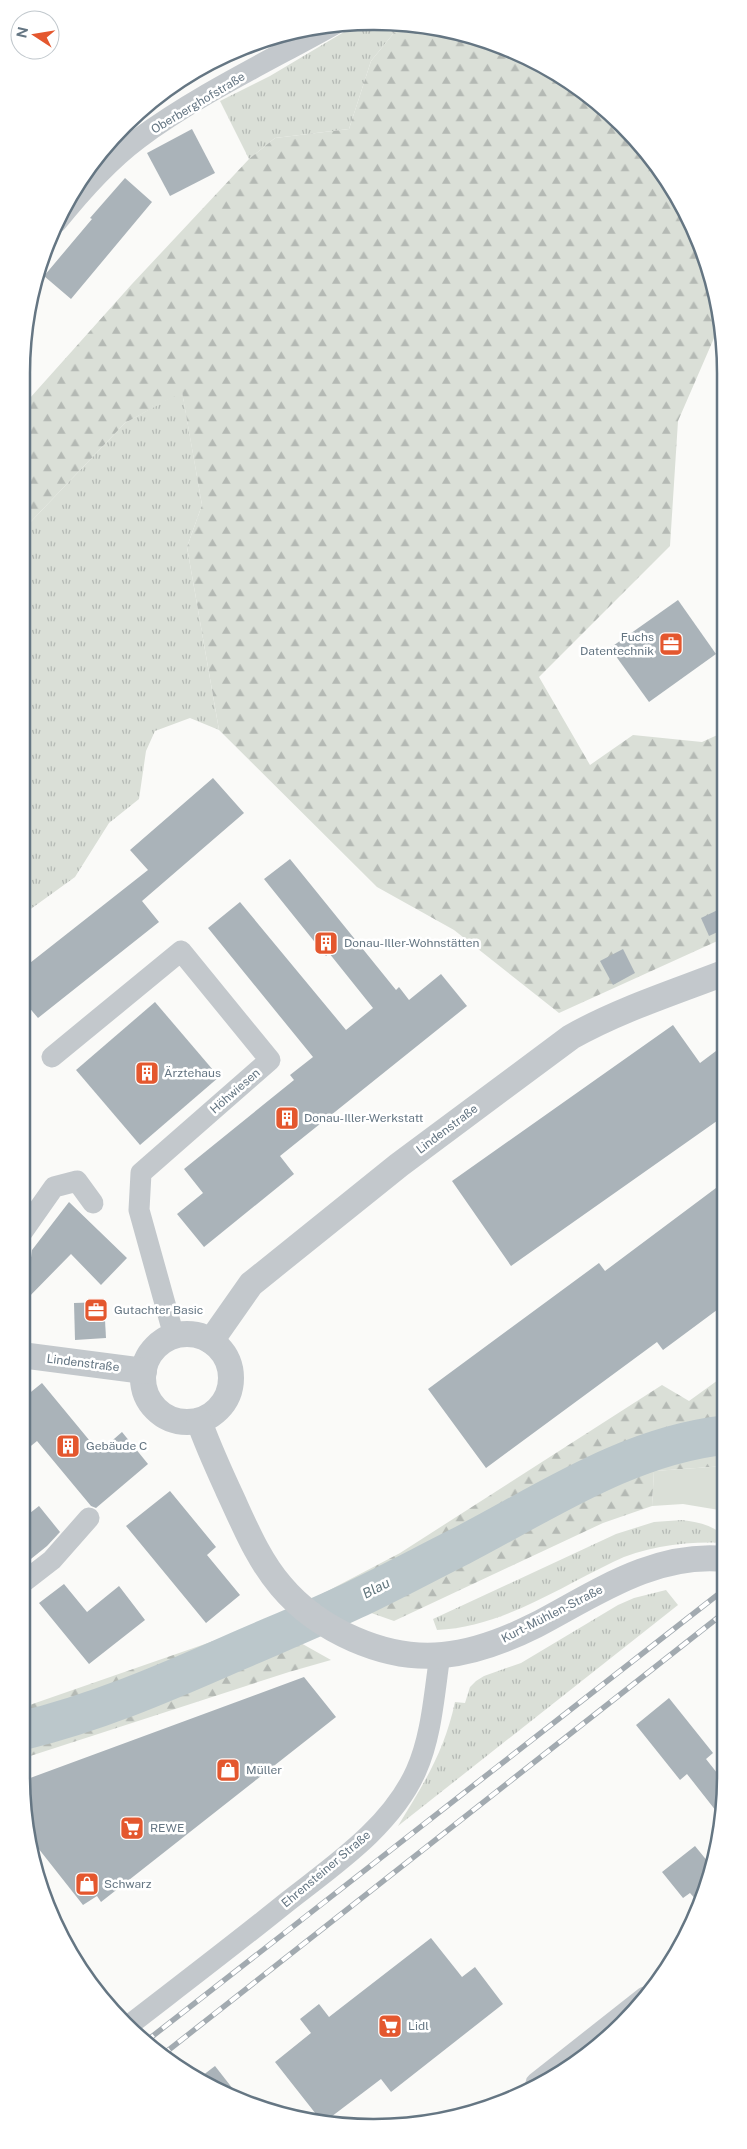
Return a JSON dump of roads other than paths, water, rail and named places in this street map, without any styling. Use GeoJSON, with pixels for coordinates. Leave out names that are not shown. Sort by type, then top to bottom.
{"type":"FeatureCollection","features":[{"type":"Feature","properties":{"kind":"street","name":"Oberberghofstraße"},"geometry":{"type":"LineString","coordinates":[[88,183],[137,140],[182,110],[315,36]]}},
{"type":"Feature","properties":{"kind":"street","name":"Höhwiesen"},"geometry":{"type":"LineString","coordinates":[[52,1057],[181,951],[270,1060],[141,1173],[140,1210],[174,1336]]}},
{"type":"Feature","properties":{"kind":"street","name":"Lindenstraße"},"geometry":{"type":"LineString","coordinates":[[211,1341],[251,1284],[399,1165],[571,1037],[644,1002],[717,976]]}},
{"type":"Feature","properties":{"kind":"street"},"geometry":{"type":"LineString","coordinates":[[30,1221],[54,1188],[77,1181],[93,1204]]}},
{"type":"Feature","properties":{"kind":"street"},"geometry":{"type":"LineString","coordinates":[[187,1334],[211,1341],[222,1351],[229,1363],[232,1378],[229,1392],[222,1405],[212,1415],[199,1421],[184,1422],[170,1419],[158,1411],[149,1399],[144,1386],[144,1371],[150,1356],[160,1344],[174,1336],[187,1334]]}},
{"type":"Feature","properties":{"kind":"street","name":"Lindenstraße"},"geometry":{"type":"LineString","coordinates":[[30,1356],[144,1371]]}},
{"type":"Feature","properties":{"kind":"street","name":"Kurt-Mühlen-Straße"},"geometry":{"type":"LineString","coordinates":[[199,1421],[241,1521],[258,1553],[281,1586],[312,1614],[331,1628],[367,1644],[408,1654],[440,1655],[487,1646],[510,1637],[621,1579],[655,1566],[682,1561],[717,1558]]}},
{"type":"Feature","properties":{"kind":"street"},"geometry":{"type":"LineString","coordinates":[[30,1577],[52,1560],[89,1518]]}},
{"type":"Feature","properties":{"kind":"street","name":"Ehrensteiner Straße"},"geometry":{"type":"LineString","coordinates":[[134,2021],[334,1865],[386,1818],[408,1786],[424,1751],[429,1732],[440,1655]]}},
{"type":"Feature","properties":{"kind":"street"},"geometry":{"type":"LineString","coordinates":[[570,2057],[605,2029]]}},
{"type":"Feature","properties":{"kind":"waterway","name":"Blau"},"geometry":{"type":"LineString","coordinates":[[30,1729],[75,1716],[128,1697],[324,1614],[461,1546],[556,1494],[621,1463],[689,1441],[717,1436]]}},
{"type":"Feature","properties":{"kind":"railway"},"geometry":{"type":"LineString","coordinates":[[151,2037],[717,1595]]}},
{"type":"Feature","properties":{"kind":"railway"},"geometry":{"type":"LineString","coordinates":[[168,2051],[717,1618]]}},
{"type":"Feature","properties":{"kind":"place","name":"Fuchs Datentechnik"},"geometry":{"type":"Point","coordinates":[671,644]}},
{"type":"Feature","properties":{"kind":"place","name":"Donau-Iller-Wohnstätten"},"geometry":{"type":"Point","coordinates":[326,943]}},
{"type":"Feature","properties":{"kind":"place","name":"Ärztehaus"},"geometry":{"type":"Point","coordinates":[147,1073]}},
{"type":"Feature","properties":{"kind":"place","name":"Donau-Iller-Werkstatt"},"geometry":{"type":"Point","coordinates":[287,1118]}},
{"type":"Feature","properties":{"kind":"place","name":"Gutachter Basic"},"geometry":{"type":"Point","coordinates":[96,1310]}},
{"type":"Feature","properties":{"kind":"place","name":"Gebäude C"},"geometry":{"type":"Point","coordinates":[68,1446]}},
{"type":"Feature","properties":{"kind":"place","name":"Müller"},"geometry":{"type":"Point","coordinates":[228,1770]}},
{"type":"Feature","properties":{"kind":"place","name":"REWE"},"geometry":{"type":"Point","coordinates":[132,1828]}},
{"type":"Feature","properties":{"kind":"place","name":"Schwarz"},"geometry":{"type":"Point","coordinates":[87,1884]}},
{"type":"Feature","properties":{"kind":"place","name":"Lidl"},"geometry":{"type":"Point","coordinates":[390,2026]}}]}
